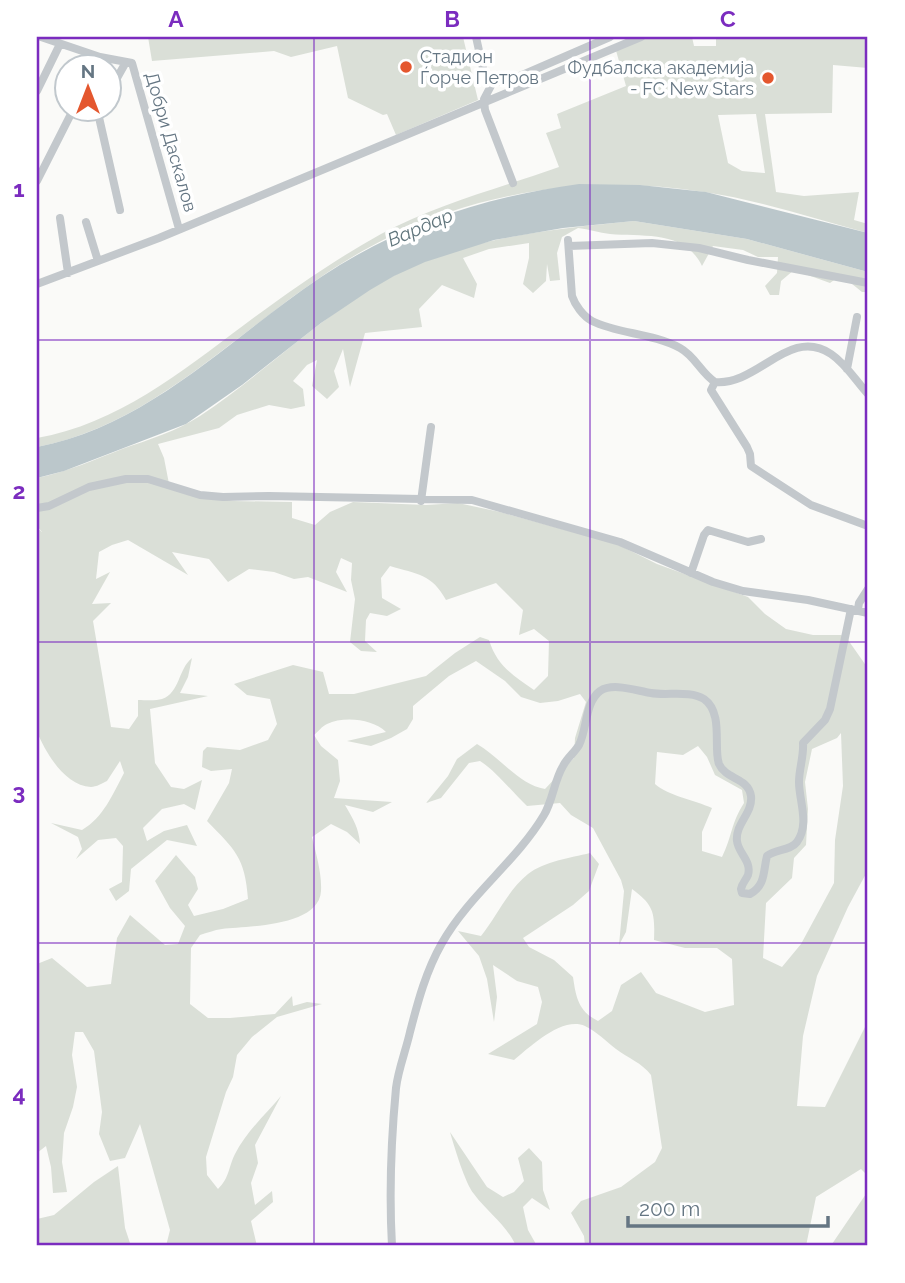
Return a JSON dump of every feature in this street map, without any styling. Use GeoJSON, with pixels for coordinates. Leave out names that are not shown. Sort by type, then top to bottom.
{"type":"FeatureCollection","features":[{"type":"Feature","properties":{"kind":"street"},"geometry":{"type":"LineString","coordinates":[[41,37],[85,52]]}},
{"type":"Feature","properties":{"kind":"street"},"geometry":{"type":"LineString","coordinates":[[476,37],[484,73],[493,82],[508,81],[610,37]]}},
{"type":"Feature","properties":{"kind":"street"},"geometry":{"type":"LineString","coordinates":[[37,284],[179,229],[641,37]]}},
{"type":"Feature","properties":{"kind":"street"},"geometry":{"type":"LineString","coordinates":[[37,91],[60,44]]}},
{"type":"Feature","properties":{"kind":"street"},"geometry":{"type":"LineString","coordinates":[[122,61],[129,62],[122,73]]}},
{"type":"Feature","properties":{"kind":"street","name":"Добри Даскалов"},"geometry":{"type":"LineString","coordinates":[[129,62],[179,229]]}},
{"type":"Feature","properties":{"kind":"street"},"geometry":{"type":"LineString","coordinates":[[493,82],[483,102],[487,120],[513,183]]}},
{"type":"Feature","properties":{"kind":"street"},"geometry":{"type":"LineString","coordinates":[[37,181],[67,122]]}},
{"type":"Feature","properties":{"kind":"street"},"geometry":{"type":"LineString","coordinates":[[100,122],[120,210]]}},
{"type":"Feature","properties":{"kind":"street"},"geometry":{"type":"LineString","coordinates":[[60,218],[68,273]]}},
{"type":"Feature","properties":{"kind":"street"},"geometry":{"type":"LineString","coordinates":[[86,222],[98,261]]}},
{"type":"Feature","properties":{"kind":"street"},"geometry":{"type":"LineString","coordinates":[[868,283],[748,261],[699,248],[663,244],[569,243],[572,296],[587,317],[595,322],[650,336],[680,348],[715,382],[730,382],[742,377],[776,359],[790,348],[801,346],[822,349],[837,358],[868,394]]}},
{"type":"Feature","properties":{"kind":"street"},"geometry":{"type":"LineString","coordinates":[[847,369],[857,317]]}},
{"type":"Feature","properties":{"kind":"street"},"geometry":{"type":"LineString","coordinates":[[715,382],[711,390],[747,447],[751,466],[811,505],[868,526]]}},
{"type":"Feature","properties":{"kind":"street"},"geometry":{"type":"LineString","coordinates":[[421,501],[431,427]]}},
{"type":"Feature","properties":{"kind":"street"},"geometry":{"type":"LineString","coordinates":[[37,508],[49,506],[89,487],[126,479],[148,479],[185,491],[223,497],[472,500],[605,537],[713,582],[743,591],[868,613]]}},
{"type":"Feature","properties":{"kind":"street"},"geometry":{"type":"LineString","coordinates":[[691,573],[708,530],[748,541],[761,539]]}},
{"type":"Feature","properties":{"kind":"street"},"geometry":{"type":"LineString","coordinates":[[392,1246],[390,1174],[396,1087],[422,986],[442,942],[473,898],[516,852],[545,813],[563,765],[579,744],[592,702],[598,692],[608,688],[622,688],[704,699],[718,727],[718,762],[725,774],[745,783],[751,794],[737,840],[748,863],[747,875],[741,889],[742,893],[750,894],[759,887],[765,876],[767,856],[795,845],[801,834],[804,825],[799,780],[804,754],[803,743],[825,720],[830,709],[854,609],[868,589]]}},
{"type":"Feature","properties":{"kind":"shaded area","name":"Стадион Ѓорче Петров"},"geometry":{"type":"Polygon","coordinates":[[[148,37],[463,37],[478,100],[396,135],[387,114],[383,115],[348,98],[337,46],[291,57],[274,51],[152,61],[148,37]]]}},
{"type":"Feature","properties":{"kind":"shaded area"},"geometry":{"type":"Polygon","coordinates":[[[641,37],[692,37],[694,46],[716,46],[716,37],[868,37],[868,68],[833,65],[832,113],[765,114],[776,192],[804,196],[859,192],[854,220],[868,224],[868,233],[745,200],[664,187],[623,185],[543,190],[464,207],[389,237],[342,263],[188,376],[131,412],[70,439],[37,447],[37,438],[94,421],[147,394],[311,277],[381,234],[446,205],[559,167],[546,133],[561,128],[557,114],[626,86],[615,47],[641,37]],[[756,114],[718,115],[728,163],[742,171],[765,173],[756,114]]]}},
{"type":"Feature","properties":{"kind":"shaded area"},"geometry":{"type":"Polygon","coordinates":[[[634,221],[747,239],[868,272],[868,292],[862,292],[841,275],[830,283],[794,270],[781,281],[779,295],[770,295],[765,286],[777,273],[778,257],[758,257],[743,250],[713,246],[702,266],[695,254],[674,241],[578,228],[562,237],[557,253],[560,280],[550,281],[547,264],[546,281],[533,293],[523,284],[529,258],[529,243],[489,249],[463,258],[477,284],[474,298],[442,285],[419,309],[422,327],[365,333],[350,387],[343,349],[334,371],[339,387],[327,399],[312,386],[317,360],[307,365],[293,381],[303,389],[305,406],[291,409],[269,405],[237,415],[219,428],[158,444],[164,458],[170,489],[233,501],[292,502],[292,518],[315,525],[330,512],[353,502],[426,505],[458,503],[500,512],[617,544],[657,564],[748,597],[786,629],[813,635],[846,637],[867,667],[868,674],[868,870],[817,976],[803,1036],[797,1106],[825,1107],[868,1021],[868,1176],[861,1169],[816,1197],[806,1246],[585,1246],[584,1236],[571,1213],[581,1201],[621,1187],[655,1162],[662,1148],[651,1075],[593,1031],[576,1024],[566,1025],[547,1034],[514,1060],[488,1054],[537,1024],[542,1002],[538,987],[517,981],[493,965],[497,997],[494,1022],[487,979],[479,956],[458,931],[481,936],[509,895],[528,874],[550,863],[590,853],[599,864],[589,891],[573,905],[523,938],[529,947],[554,960],[573,977],[579,1003],[591,1017],[598,1021],[612,1011],[621,985],[641,972],[656,993],[705,1012],[734,1005],[732,959],[717,948],[685,948],[654,940],[652,910],[632,889],[626,932],[619,945],[624,891],[621,880],[593,828],[571,815],[560,803],[527,806],[480,761],[469,763],[441,798],[426,803],[448,776],[457,759],[477,744],[527,782],[545,789],[574,758],[575,738],[586,702],[580,694],[540,703],[521,697],[505,681],[476,661],[449,676],[413,706],[413,719],[407,729],[391,738],[371,746],[347,741],[386,732],[374,724],[350,720],[327,724],[314,735],[321,746],[338,760],[340,781],[334,798],[392,802],[373,812],[345,805],[357,828],[360,844],[347,832],[331,824],[312,837],[320,870],[321,891],[317,903],[308,912],[280,922],[222,929],[200,935],[191,948],[190,1004],[208,1018],[275,1014],[292,996],[293,1006],[307,1002],[322,1004],[277,1017],[252,1037],[237,1055],[233,1077],[206,1157],[207,1175],[218,1189],[245,1138],[281,1096],[255,1145],[258,1163],[251,1183],[255,1205],[272,1191],[273,1202],[251,1221],[257,1246],[166,1246],[170,1230],[140,1124],[125,1158],[110,1161],[99,1134],[102,1112],[94,1051],[83,1032],[75,1032],[72,1055],[77,1087],[64,1133],[62,1162],[67,1192],[53,1193],[46,1146],[37,1153],[37,964],[52,958],[87,987],[111,984],[117,938],[130,915],[165,945],[178,944],[185,926],[170,908],[155,881],[176,855],[195,877],[198,889],[188,905],[194,916],[248,899],[244,873],[237,855],[207,821],[229,783],[232,769],[211,771],[202,767],[203,751],[207,747],[240,750],[268,740],[277,724],[270,699],[247,695],[234,684],[293,665],[323,672],[329,694],[354,694],[426,676],[480,637],[489,640],[496,657],[519,680],[534,690],[548,676],[549,641],[534,629],[519,635],[523,610],[496,583],[446,600],[429,580],[416,573],[390,566],[381,578],[382,598],[401,609],[387,616],[370,613],[366,620],[365,641],[377,652],[361,651],[350,642],[355,599],[351,580],[352,563],[341,558],[336,572],[347,592],[308,577],[294,579],[274,572],[249,569],[228,582],[209,559],[172,552],[188,575],[128,540],[99,552],[96,579],[110,572],[92,604],[111,603],[93,621],[111,727],[129,729],[138,716],[138,700],[157,700],[168,696],[192,658],[188,677],[180,693],[208,696],[150,709],[155,763],[171,787],[184,789],[202,780],[195,810],[184,804],[162,809],[143,828],[147,841],[164,831],[187,825],[197,846],[167,840],[131,869],[129,891],[116,901],[109,889],[122,882],[123,846],[116,838],[98,840],[76,859],[82,849],[78,837],[51,823],[82,830],[96,819],[107,805],[124,773],[120,761],[107,781],[99,785],[93,787],[73,781],[58,767],[37,732],[37,528],[42,532],[37,526],[37,478],[162,435],[200,416],[342,308],[393,276],[421,263],[450,252],[511,237],[542,232],[634,221]],[[841,733],[837,738],[812,749],[805,782],[808,809],[806,845],[794,858],[792,878],[766,903],[763,958],[782,967],[801,944],[834,883],[835,840],[843,786],[841,733]],[[698,746],[683,755],[657,752],[655,784],[674,795],[712,808],[702,832],[702,851],[722,857],[736,817],[744,803],[742,790],[715,775],[707,757],[698,746]]]}},
{"type":"Feature","properties":{"kind":"shaded area"},"geometry":{"type":"Polygon","coordinates":[[[450,1132],[487,1187],[503,1197],[514,1192],[524,1181],[518,1158],[529,1148],[542,1162],[543,1190],[550,1210],[532,1198],[523,1207],[528,1230],[537,1246],[516,1246],[507,1231],[474,1194],[450,1132]]]}},
{"type":"Feature","properties":{"kind":"shaded area"},"geometry":{"type":"Polygon","coordinates":[[[118,1166],[125,1228],[131,1246],[37,1246],[37,1219],[54,1215],[118,1166]]]}},
{"type":"Feature","properties":{"kind":"shaded area"},"geometry":{"type":"Polygon","coordinates":[[[868,1191],[868,1246],[822,1246],[832,1244],[868,1191]]]}},
{"type":"Feature","properties":{"kind":"water","name":"Вардар"},"geometry":{"type":"Polygon","coordinates":[[[579,184],[640,185],[706,192],[868,233],[868,272],[747,239],[634,221],[563,228],[494,240],[425,262],[370,290],[321,323],[242,385],[186,424],[64,471],[37,478],[37,447],[78,436],[116,420],[152,400],[187,377],[287,301],[351,258],[413,228],[477,205],[579,184]]]}},
{"type":"Feature","properties":{"kind":"place","name":"Стадион Ѓорче Петров"},"geometry":{"type":"Point","coordinates":[406,67]}},
{"type":"Feature","properties":{"kind":"place","name":"Фудбалска академија - FC New Stars"},"geometry":{"type":"Point","coordinates":[768,78]}}]}
